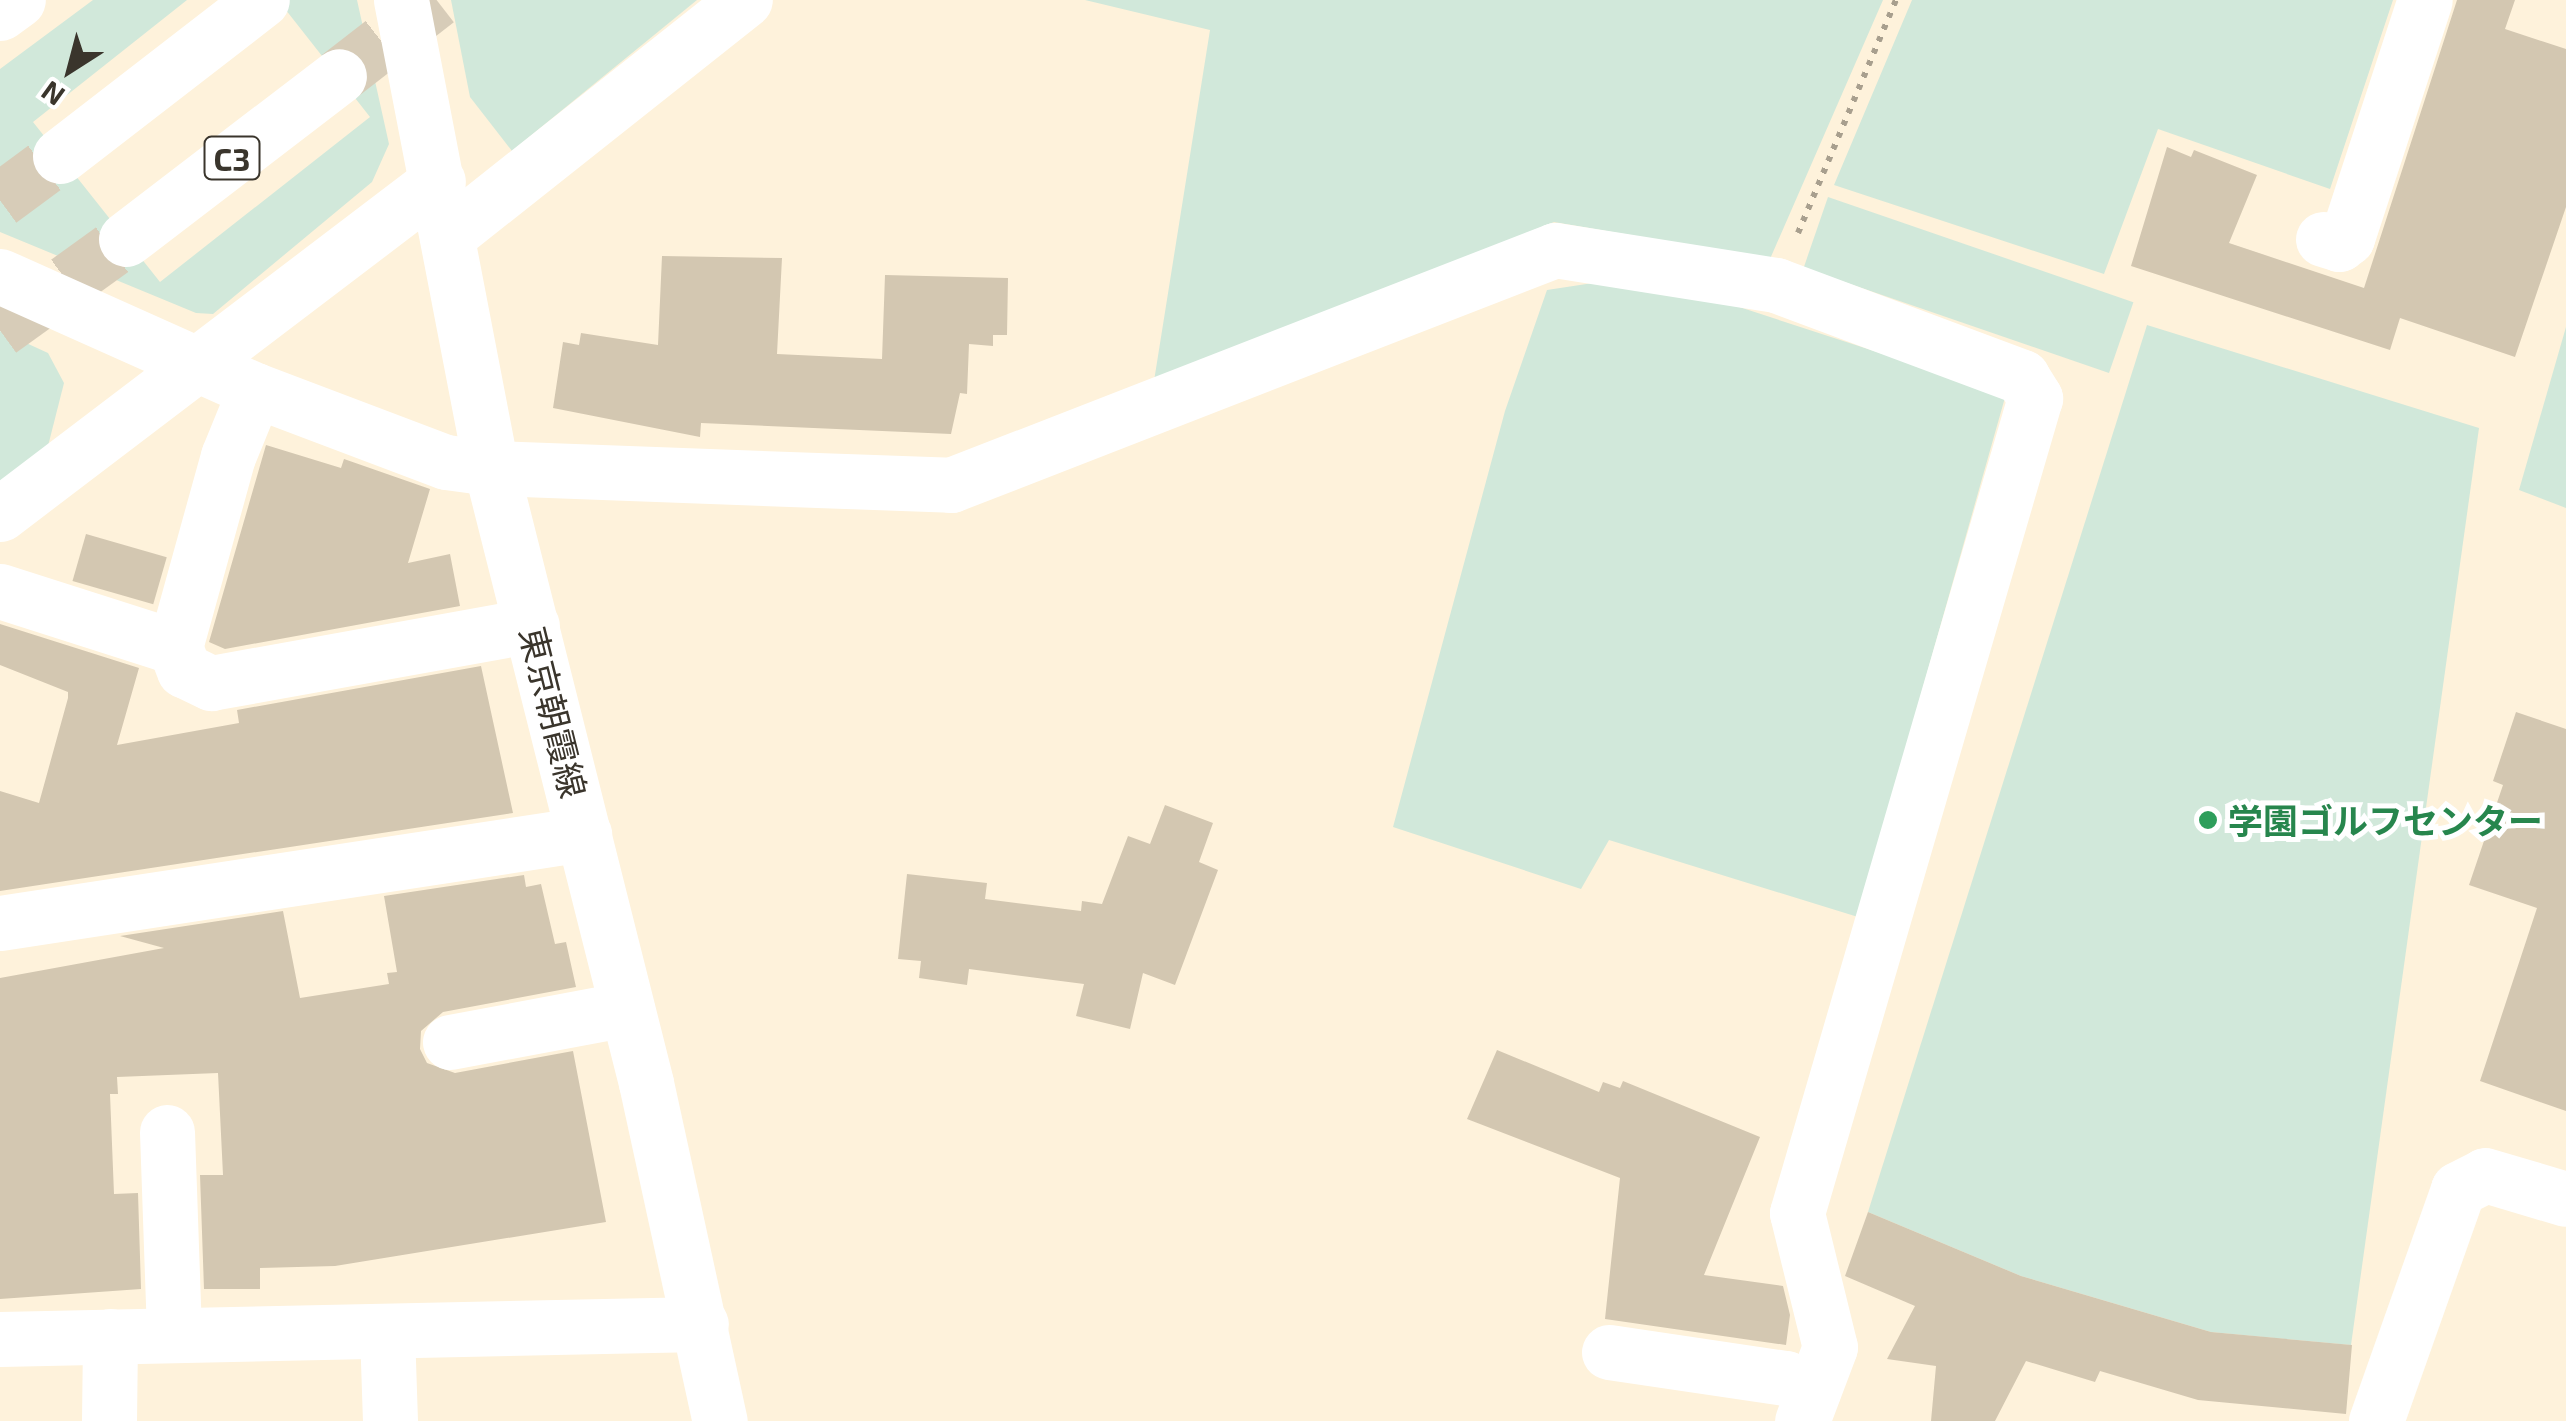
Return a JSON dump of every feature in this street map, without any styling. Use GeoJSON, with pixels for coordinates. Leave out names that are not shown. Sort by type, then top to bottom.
{"type":"FeatureCollection","features":[{"type":"Feature","properties":{"kind":"main road"},"geometry":{"type":"LineString","coordinates":[[0,14],[18,0]]}},
{"type":"Feature","properties":{"kind":"main road"},"geometry":{"type":"LineString","coordinates":[[60,156],[262,0]]}},
{"type":"Feature","properties":{"kind":"main road","name":"東京朝霞線"},"geometry":{"type":"LineString","coordinates":[[402,0],[491,468],[628,1009],[702,1324],[720,1421]]}},
{"type":"Feature","properties":{"kind":"main road"},"geometry":{"type":"LineString","coordinates":[[447,236],[745,0]]}},
{"type":"Feature","properties":{"kind":"main road"},"geometry":{"type":"LineString","coordinates":[[2323,238],[2339,244],[2347,238],[2425,0]]}},
{"type":"Feature","properties":{"kind":"main road","name":"C3"},"geometry":{"type":"LineString","coordinates":[[126,239],[339,76]]}},
{"type":"Feature","properties":{"kind":"main road"},"geometry":{"type":"LineString","coordinates":[[0,514],[438,181]]}},
{"type":"Feature","properties":{"kind":"main road"},"geometry":{"type":"LineString","coordinates":[[0,276],[255,390],[446,462],[491,468],[951,485],[1556,250],[1776,285],[2022,377],[2034,398],[1797,1213],[1830,1347],[1813,1410]]}},
{"type":"Feature","properties":{"kind":"main road"},"geometry":{"type":"LineString","coordinates":[[171,669],[228,456],[255,390]]}},
{"type":"Feature","properties":{"kind":"main road"},"geometry":{"type":"LineString","coordinates":[[0,591],[196,680],[211,683],[532,625]]}},
{"type":"Feature","properties":{"kind":"main road"},"geometry":{"type":"LineString","coordinates":[[0,922],[584,834]]}},
{"type":"Feature","properties":{"kind":"main road"},"geometry":{"type":"LineString","coordinates":[[450,1042],[628,1009]]}},
{"type":"Feature","properties":{"kind":"main road"},"geometry":{"type":"LineString","coordinates":[[167,1132],[174,1335]]}},
{"type":"Feature","properties":{"kind":"main road"},"geometry":{"type":"LineString","coordinates":[[2376,1421],[2458,1189],[2485,1175],[2566,1200]]}},
{"type":"Feature","properties":{"kind":"main road"},"geometry":{"type":"LineString","coordinates":[[0,1338],[702,1324]]}},
{"type":"Feature","properties":{"kind":"main road"},"geometry":{"type":"LineString","coordinates":[[387,1330],[390,1421]]}},
{"type":"Feature","properties":{"kind":"main road"},"geometry":{"type":"LineString","coordinates":[[109,1421],[110,1336]]}},
{"type":"Feature","properties":{"kind":"main road"},"geometry":{"type":"LineString","coordinates":[[1609,1352],[1786,1378],[1813,1410]]}},
{"type":"Feature","properties":{"kind":"path"},"geometry":{"type":"LineString","coordinates":[[1776,285],[1896,0]]}},
{"type":"Feature","properties":{"kind":"green space"},"geometry":{"type":"Polygon","coordinates":[[[93,0],[187,0],[33,122],[160,282],[370,117],[278,0],[357,0],[389,144],[372,182],[213,314],[196,313],[0,232],[0,69],[93,0]]]}},
{"type":"Feature","properties":{"kind":"green space"},"geometry":{"type":"Polygon","coordinates":[[[451,0],[697,0],[512,151],[470,97],[451,0]]]}},
{"type":"Feature","properties":{"kind":"green space"},"geometry":{"type":"Polygon","coordinates":[[[1085,0],[1883,0],[1770,259],[1554,222],[1154,381],[1210,30],[1085,0]]]}},
{"type":"Feature","properties":{"kind":"green space"},"geometry":{"type":"Polygon","coordinates":[[[1912,0],[2393,0],[2330,189],[2158,129],[2104,274],[1834,185],[1912,0]]]}},
{"type":"Feature","properties":{"kind":"green space"},"geometry":{"type":"Polygon","coordinates":[[[1828,197],[2133,302],[2109,373],[1804,268],[1828,197]]]}},
{"type":"Feature","properties":{"kind":"green space"},"geometry":{"type":"Polygon","coordinates":[[[1593,283],[1727,303],[2006,394],[1858,917],[1609,840],[1581,889],[1393,827],[1505,411],[1547,290],[1593,283]]]}},
{"type":"Feature","properties":{"kind":"green space","name":"学園ゴルフセンター"},"geometry":{"type":"Polygon","coordinates":[[[2147,325],[2479,428],[2351,1345],[2211,1332],[2021,1276],[1868,1212],[2147,325]]]}},
{"type":"Feature","properties":{"kind":"green space"},"geometry":{"type":"Polygon","coordinates":[[[2566,327],[2566,508],[2519,490],[2566,327]]]}},
{"type":"Feature","properties":{"kind":"green space"},"geometry":{"type":"Polygon","coordinates":[[[0,331],[48,353],[64,383],[47,450],[0,484],[0,331]]]}},
{"type":"Feature","properties":{"kind":"building"},"geometry":{"type":"Polygon","coordinates":[[[2457,0],[2515,0],[2505,29],[2566,49],[2566,207],[2515,357],[2400,318],[2390,350],[2131,266],[2167,147],[2191,157],[2194,150],[2257,175],[2229,243],[2364,288],[2457,0]]]}},
{"type":"Feature","properties":{"kind":"building"},"geometry":{"type":"Polygon","coordinates":[[[662,256],[782,258],[777,354],[882,359],[885,275],[1008,278],[1007,335],[993,335],[993,346],[969,344],[967,394],[960,393],[951,434],[701,423],[700,437],[553,408],[563,342],[579,345],[581,333],[658,345],[662,256]]]}},
{"type":"Feature","properties":{"kind":"building"},"geometry":{"type":"Polygon","coordinates":[[[266,445],[341,468],[344,459],[430,489],[408,563],[450,554],[460,606],[225,649],[209,642],[266,445]]]}},
{"type":"Feature","properties":{"kind":"building"},"geometry":{"type":"Polygon","coordinates":[[[86,534],[167,557],[153,604],[72,581],[86,534]]]}},
{"type":"Feature","properties":{"kind":"building"},"geometry":{"type":"Polygon","coordinates":[[[0,624],[139,668],[117,745],[239,723],[237,710],[481,666],[513,813],[0,891],[0,791],[39,803],[68,692],[0,665],[0,624]]]}},
{"type":"Feature","properties":{"kind":"building"},"geometry":{"type":"Polygon","coordinates":[[[2516,712],[2566,729],[2566,1111],[2480,1081],[2537,908],[2469,885],[2503,785],[2493,781],[2516,712]]]}},
{"type":"Feature","properties":{"kind":"building"},"geometry":{"type":"Polygon","coordinates":[[[1165,805],[1213,823],[1199,862],[1218,870],[1175,985],[1143,973],[1130,1029],[1076,1016],[1084,984],[969,969],[967,985],[919,978],[921,961],[898,959],[907,874],[987,883],[985,899],[1081,911],[1082,901],[1102,904],[1128,836],[1150,844],[1165,805]]]}},
{"type":"Feature","properties":{"kind":"building"},"geometry":{"type":"Polygon","coordinates":[[[524,875],[526,887],[541,884],[555,944],[566,942],[576,987],[443,1012],[421,1031],[420,1049],[427,1063],[455,1073],[573,1051],[606,1222],[335,1266],[260,1268],[260,1289],[204,1289],[200,1175],[223,1175],[218,1073],[117,1077],[118,1094],[110,1094],[114,1194],[138,1193],[141,1289],[0,1299],[0,978],[164,948],[120,936],[283,911],[300,998],[389,984],[387,973],[397,972],[384,896],[524,875]]]}},
{"type":"Feature","properties":{"kind":"building"},"geometry":{"type":"Polygon","coordinates":[[[1497,1050],[1599,1092],[1603,1082],[1620,1088],[1623,1081],[1760,1137],[1704,1275],[1783,1286],[1790,1315],[1786,1345],[1605,1319],[1620,1178],[1467,1119],[1497,1050]]]}},
{"type":"Feature","properties":{"kind":"building"},"geometry":{"type":"Polygon","coordinates":[[[1868,1212],[2021,1276],[2211,1332],[2352,1345],[2346,1414],[2198,1400],[2100,1371],[2095,1382],[2026,1361],[1995,1421],[1931,1421],[1936,1366],[1887,1359],[1915,1306],[1845,1276],[1868,1212]]]}},
{"type":"Feature","properties":{"kind":"tunnel"},"geometry":{"type":"LineString","coordinates":[[339,76],[437,0]]}},
{"type":"Feature","properties":{"kind":"tunnel"},"geometry":{"type":"LineString","coordinates":[[0,200],[60,156]]}},
{"type":"Feature","properties":{"kind":"tunnel"},"geometry":{"type":"LineString","coordinates":[[0,330],[126,239]]}},
{"type":"Feature","properties":{"kind":"place","name":"学園ゴルフセンター"},"geometry":{"type":"Point","coordinates":[2208,820]}}]}
